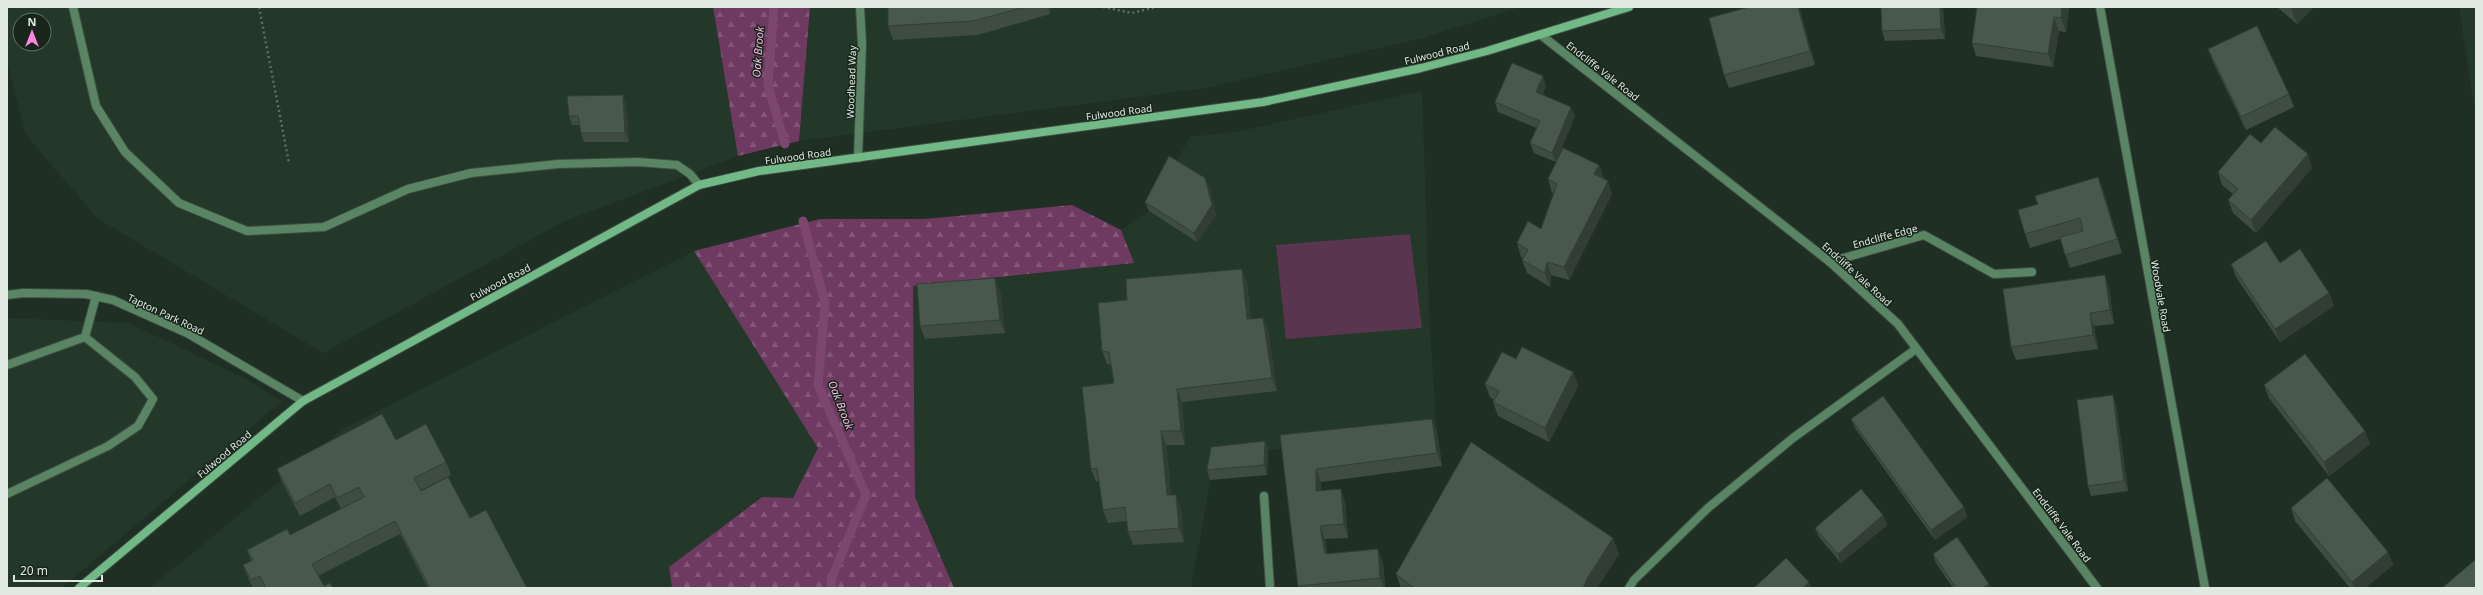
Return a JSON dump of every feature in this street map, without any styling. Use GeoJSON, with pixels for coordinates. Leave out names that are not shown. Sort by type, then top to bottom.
{"type":"FeatureCollection","features":[{"type":"Feature","properties":{"kind":"street"},"geometry":{"type":"LineString","coordinates":[[73,7],[96,106],[125,152],[179,203],[247,231],[324,227],[408,189],[485,171],[558,164],[638,162],[677,165],[690,174],[700,185]]}},
{"type":"Feature","properties":{"kind":"street","name":"Woodhead Way"},"geometry":{"type":"LineString","coordinates":[[858,158],[862,44],[860,7]]}},
{"type":"Feature","properties":{"kind":"street","name":"Fulwood Road"},"geometry":{"type":"LineString","coordinates":[[79,588],[303,401],[700,185],[759,171],[1263,102],[1421,68],[1541,35],[1628,7]]}},
{"type":"Feature","properties":{"kind":"street","name":"Woodvale Road"},"geometry":{"type":"LineString","coordinates":[[2100,7],[2205,588]]}},
{"type":"Feature","properties":{"kind":"street","name":"Endcliffe Vale Road"},"geometry":{"type":"LineString","coordinates":[[1541,35],[1830,262],[1898,324],[2097,588]]}},
{"type":"Feature","properties":{"kind":"street","name":"Endcliffe Edge"},"geometry":{"type":"LineString","coordinates":[[1830,262],[1924,235],[1994,274],[2032,272]]}},
{"type":"Feature","properties":{"kind":"street","name":"Tapton Park Road"},"geometry":{"type":"LineString","coordinates":[[7,295],[23,292],[86,294],[113,300],[187,333],[303,401]]}},
{"type":"Feature","properties":{"kind":"street"},"geometry":{"type":"LineString","coordinates":[[85,337],[96,296]]}},
{"type":"Feature","properties":{"kind":"street"},"geometry":{"type":"LineString","coordinates":[[7,365],[85,337]]}},
{"type":"Feature","properties":{"kind":"street"},"geometry":{"type":"LineString","coordinates":[[7,494],[108,446],[138,426],[153,399],[135,377],[85,337]]}},
{"type":"Feature","properties":{"kind":"street"},"geometry":{"type":"LineString","coordinates":[[1629,588],[1634,580],[1715,502],[1793,438],[1916,349]]}},
{"type":"Feature","properties":{"kind":"street"},"geometry":{"type":"LineString","coordinates":[[1264,496],[1270,588]]}},
{"type":"Feature","properties":{"kind":"path"},"geometry":{"type":"LineString","coordinates":[[259,7],[289,163]]}},
{"type":"Feature","properties":{"kind":"path"},"geometry":{"type":"LineString","coordinates":[[1103,7],[1132,14],[1156,7]]}},
{"type":"Feature","properties":{"kind":"shaded area"},"geometry":{"type":"Polygon","coordinates":[[[7,7],[713,7],[738,156],[565,221],[323,353],[97,218],[25,134],[7,61],[7,7]]]}},
{"type":"Feature","properties":{"kind":"shaded area"},"geometry":{"type":"Polygon","coordinates":[[[810,7],[1521,7],[1423,38],[1206,88],[799,141],[810,7]]]}},
{"type":"Feature","properties":{"kind":"shaded area"},"geometry":{"type":"Polygon","coordinates":[[[2459,7],[2476,7],[2476,118],[2459,7]]]}},
{"type":"Feature","properties":{"kind":"shaded area"},"geometry":{"type":"Polygon","coordinates":[[[1422,91],[1430,332],[1437,432],[1215,456],[1191,588],[954,588],[915,497],[913,286],[1133,263],[1121,230],[1149,211],[1190,137],[1240,131],[1422,91]]]}},
{"type":"Feature","properties":{"kind":"shaded area"},"geometry":{"type":"Polygon","coordinates":[[[1410,234],[1422,328],[1286,339],[1276,245],[1410,234]]]}},
{"type":"Feature","properties":{"kind":"shaded area"},"geometry":{"type":"Polygon","coordinates":[[[694,251],[818,448],[793,498],[761,497],[669,567],[672,588],[150,588],[343,429],[694,251]]]}},
{"type":"Feature","properties":{"kind":"shaded area"},"geometry":{"type":"Polygon","coordinates":[[[7,318],[129,323],[244,378],[282,401],[62,588],[7,588],[7,318]]]}},
{"type":"Feature","properties":{"kind":"green space"},"geometry":{"type":"Polygon","coordinates":[[[713,7],[810,7],[799,141],[738,156],[713,7]]]}},
{"type":"Feature","properties":{"kind":"green space"},"geometry":{"type":"Polygon","coordinates":[[[1072,205],[1121,230],[1134,263],[913,286],[915,497],[954,588],[672,588],[669,567],[762,497],[793,498],[818,448],[694,251],[820,219],[925,219],[1072,205]]]}},
{"type":"Feature","properties":{"kind":"building"},"geometry":{"type":"Polygon","coordinates":[[[888,7],[1025,7],[973,21],[888,26],[888,7]]]}},
{"type":"Feature","properties":{"kind":"building"},"geometry":{"type":"Polygon","coordinates":[[[1749,7],[1798,7],[1810,51],[1724,75],[1709,18],[1749,7]]]}},
{"type":"Feature","properties":{"kind":"building"},"geometry":{"type":"Polygon","coordinates":[[[1881,7],[1940,7],[1941,29],[1882,31],[1881,7]]]}},
{"type":"Feature","properties":{"kind":"building"},"geometry":{"type":"Polygon","coordinates":[[[1977,7],[2062,7],[2061,18],[2054,17],[2048,54],[1972,43],[1977,7]]]}},
{"type":"Feature","properties":{"kind":"building"},"geometry":{"type":"Polygon","coordinates":[[[2257,26],[2289,94],[2241,117],[2208,49],[2257,26]]]}},
{"type":"Feature","properties":{"kind":"building"},"geometry":{"type":"Polygon","coordinates":[[[1512,63],[1543,76],[1536,92],[1571,107],[1552,153],[1530,143],[1540,121],[1495,102],[1512,63]]]}},
{"type":"Feature","properties":{"kind":"building"},"geometry":{"type":"Polygon","coordinates":[[[623,95],[625,133],[581,133],[578,116],[569,116],[567,96],[623,95]]]}},
{"type":"Feature","properties":{"kind":"building"},"geometry":{"type":"Polygon","coordinates":[[[2275,127],[2308,154],[2251,220],[2228,200],[2238,189],[2218,172],[2250,134],[2261,143],[2275,127]]]}},
{"type":"Feature","properties":{"kind":"building"},"geometry":{"type":"Polygon","coordinates":[[[1563,148],[1599,165],[1594,174],[1608,181],[1564,267],[1547,262],[1545,273],[1522,260],[1528,250],[1517,243],[1528,221],[1541,229],[1557,184],[1548,179],[1563,148]]]}},
{"type":"Feature","properties":{"kind":"building"},"geometry":{"type":"Polygon","coordinates":[[[1169,156],[1205,178],[1212,205],[1194,233],[1145,202],[1169,156]]]}},
{"type":"Feature","properties":{"kind":"building"},"geometry":{"type":"Polygon","coordinates":[[[2098,177],[2117,239],[2065,255],[2060,237],[2083,231],[2080,218],[2025,234],[2018,210],[2038,204],[2035,196],[2098,177]]]}},
{"type":"Feature","properties":{"kind":"building"},"geometry":{"type":"Polygon","coordinates":[[[2266,241],[2280,263],[2300,249],[2329,293],[2275,329],[2231,264],[2266,241]]]}},
{"type":"Feature","properties":{"kind":"building"},"geometry":{"type":"Polygon","coordinates":[[[1242,269],[1247,319],[1263,318],[1272,378],[1177,389],[1181,431],[1161,431],[1167,495],[1176,495],[1179,528],[1128,532],[1125,507],[1103,510],[1097,468],[1091,469],[1082,387],[1114,383],[1109,352],[1102,351],[1098,303],[1127,300],[1126,279],[1242,269]]]}},
{"type":"Feature","properties":{"kind":"building"},"geometry":{"type":"Polygon","coordinates":[[[2105,275],[2110,310],[2090,313],[2093,335],[2011,347],[2003,289],[2105,275]]]}},
{"type":"Feature","properties":{"kind":"building"},"geometry":{"type":"Polygon","coordinates":[[[995,278],[1000,320],[920,326],[917,284],[995,278]]]}},
{"type":"Feature","properties":{"kind":"building"},"geometry":{"type":"Polygon","coordinates":[[[1522,347],[1573,372],[1545,428],[1493,402],[1499,391],[1485,384],[1502,352],[1516,359],[1522,347]]]}},
{"type":"Feature","properties":{"kind":"building"},"geometry":{"type":"Polygon","coordinates":[[[2305,354],[2365,431],[2324,462],[2264,385],[2305,354]]]}},
{"type":"Feature","properties":{"kind":"building"},"geometry":{"type":"Polygon","coordinates":[[[2113,395],[2124,481],[2088,486],[2077,400],[2113,395]]]}},
{"type":"Feature","properties":{"kind":"building"},"geometry":{"type":"Polygon","coordinates":[[[1883,396],[1964,507],[1931,530],[1851,419],[1883,396]]]}},
{"type":"Feature","properties":{"kind":"building"},"geometry":{"type":"Polygon","coordinates":[[[382,414],[396,440],[426,424],[446,462],[414,478],[421,491],[448,477],[470,518],[486,510],[527,588],[430,588],[395,521],[312,564],[324,586],[330,583],[333,588],[266,588],[260,576],[251,580],[243,565],[253,560],[247,550],[287,529],[290,535],[364,497],[359,487],[337,498],[330,484],[295,503],[277,469],[382,414]]]}},
{"type":"Feature","properties":{"kind":"building"},"geometry":{"type":"Polygon","coordinates":[[[1432,419],[1437,453],[1316,469],[1316,491],[1341,489],[1344,524],[1320,526],[1325,554],[1378,549],[1380,578],[1298,586],[1280,435],[1432,419]]]}},
{"type":"Feature","properties":{"kind":"building"},"geometry":{"type":"Polygon","coordinates":[[[1265,441],[1264,465],[1207,470],[1211,447],[1265,441]]]}},
{"type":"Feature","properties":{"kind":"building"},"geometry":{"type":"Polygon","coordinates":[[[1471,442],[1613,538],[1588,577],[1583,588],[1414,588],[1396,574],[1471,442]]]}},
{"type":"Feature","properties":{"kind":"building"},"geometry":{"type":"Polygon","coordinates":[[[2327,478],[2388,552],[2352,582],[2291,508],[2327,478]]]}},
{"type":"Feature","properties":{"kind":"building"},"geometry":{"type":"Polygon","coordinates":[[[1861,489],[1883,515],[1838,554],[1815,528],[1861,489]]]}},
{"type":"Feature","properties":{"kind":"building"},"geometry":{"type":"Polygon","coordinates":[[[1957,537],[1989,584],[1983,588],[1956,588],[1933,554],[1957,537]]]}},
{"type":"Feature","properties":{"kind":"building"},"geometry":{"type":"Polygon","coordinates":[[[1786,558],[1809,582],[1803,588],[1754,588],[1786,558]]]}},
{"type":"Feature","properties":{"kind":"building"},"geometry":{"type":"Polygon","coordinates":[[[2476,559],[2476,588],[2442,588],[2476,559]]]}},
{"type":"Feature","properties":{"kind":"waterway","name":"Oak Brook"},"geometry":{"type":"LineString","coordinates":[[774,7],[768,85],[785,144]]}},
{"type":"Feature","properties":{"kind":"waterway","name":"Oak Brook"},"geometry":{"type":"LineString","coordinates":[[803,221],[825,303],[818,385],[866,495],[831,580],[832,588]]}}]}
